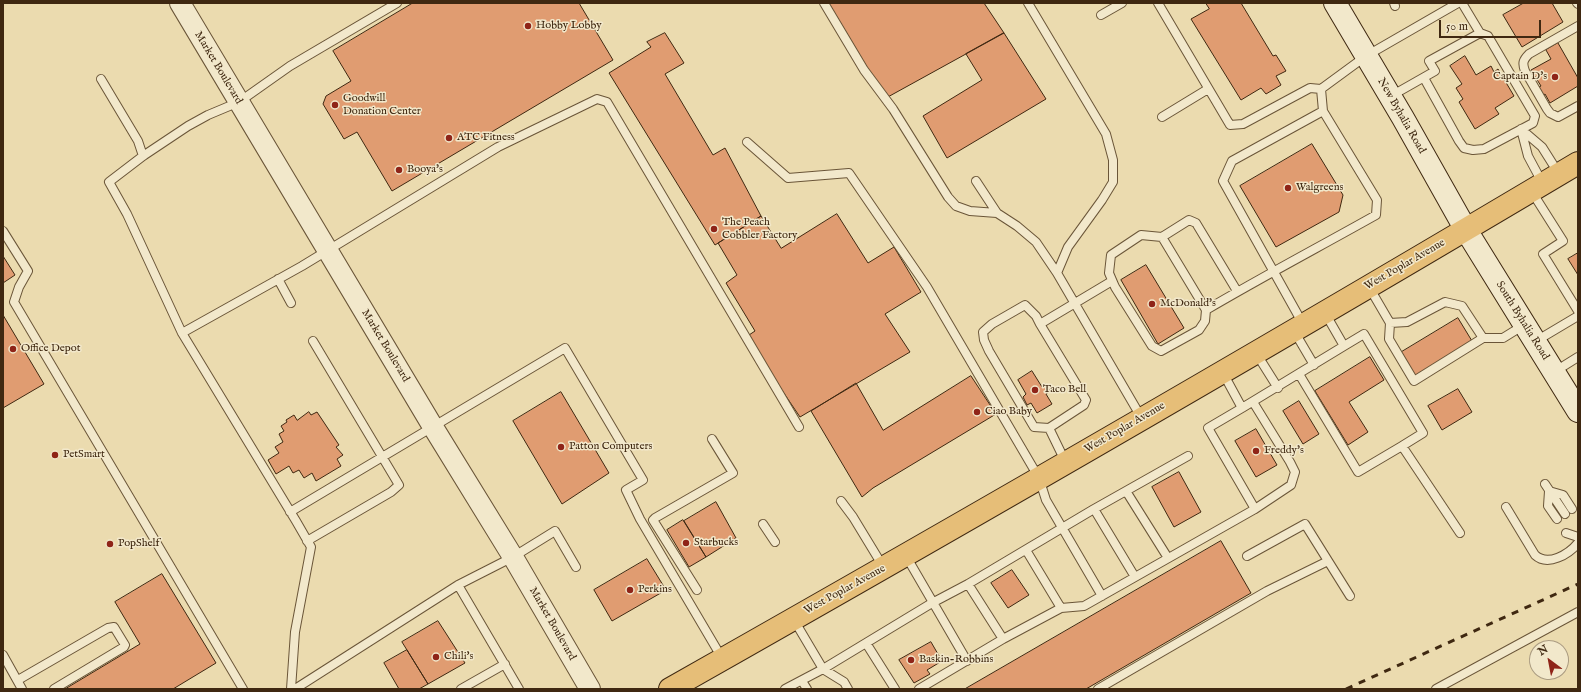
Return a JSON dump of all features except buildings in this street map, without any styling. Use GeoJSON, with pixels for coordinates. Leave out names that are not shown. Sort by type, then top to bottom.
{"type":"FeatureCollection","features":[{"type":"Feature","properties":{"kind":"main road","name":"New Byhalia Road"},"geometry":{"type":"LineString","coordinates":[[1335,3],[1466,230]]}},
{"type":"Feature","properties":{"kind":"main road","name":"West Poplar Avenue"},"geometry":{"type":"LineString","coordinates":[[670,689],[906,556],[1466,230],[1578,163]]}},
{"type":"Feature","properties":{"kind":"main road","name":"South Byhalia Road"},"geometry":{"type":"LineString","coordinates":[[1466,230],[1578,411]]}},
{"type":"Feature","properties":{"kind":"street","name":"Market Boulevard"},"geometry":{"type":"LineString","coordinates":[[180,3],[433,427],[513,557],[590,689]]}},
{"type":"Feature","properties":{"kind":"lane"},"geometry":{"type":"LineString","coordinates":[[291,689],[295,632],[311,547],[182,333],[127,214],[109,182],[143,156],[188,126],[208,115],[239,102],[290,66],[397,3]]}},
{"type":"Feature","properties":{"kind":"lane"},"geometry":{"type":"LineString","coordinates":[[824,3],[864,70],[893,110],[948,197],[956,206],[970,211],[997,213]]}},
{"type":"Feature","properties":{"kind":"lane"},"geometry":{"type":"LineString","coordinates":[[1028,3],[1106,134],[1113,160],[1113,182],[1102,200],[1068,247],[1058,272]]}},
{"type":"Feature","properties":{"kind":"lane"},"geometry":{"type":"LineString","coordinates":[[1101,16],[1122,3]]}},
{"type":"Feature","properties":{"kind":"lane"},"geometry":{"type":"LineString","coordinates":[[1158,3],[1230,125],[1243,124],[1310,88],[1321,89],[1366,56],[1458,3]]}},
{"type":"Feature","properties":{"kind":"lane"},"geometry":{"type":"LineString","coordinates":[[1424,78],[1464,148],[1473,150],[1484,149],[1533,123],[1535,116],[1488,36],[1480,33],[1462,3]]}},
{"type":"Feature","properties":{"kind":"lane"},"geometry":{"type":"LineString","coordinates":[[1578,26],[1529,54],[1524,60],[1523,65],[1550,113],[1558,117],[1578,106]]}},
{"type":"Feature","properties":{"kind":"lane"},"geometry":{"type":"LineString","coordinates":[[1390,97],[1435,71],[1429,61],[1480,33]]}},
{"type":"Feature","properties":{"kind":"lane"},"geometry":{"type":"LineString","coordinates":[[101,79],[138,141],[143,156]]}},
{"type":"Feature","properties":{"kind":"lane"},"geometry":{"type":"LineString","coordinates":[[1162,117],[1208,89]]}},
{"type":"Feature","properties":{"kind":"lane"},"geometry":{"type":"LineString","coordinates":[[1206,310],[1237,291],[1376,215],[1378,200],[1323,111],[1321,89]]}},
{"type":"Feature","properties":{"kind":"lane"},"geometry":{"type":"LineString","coordinates":[[182,333],[278,279],[498,147],[597,99],[607,102],[799,427]]}},
{"type":"Feature","properties":{"kind":"lane"},"geometry":{"type":"LineString","coordinates":[[1314,365],[1274,272],[1223,181],[1232,161],[1323,111]]}},
{"type":"Feature","properties":{"kind":"lane"},"geometry":{"type":"LineString","coordinates":[[1521,129],[1528,156],[1545,183]]}},
{"type":"Feature","properties":{"kind":"lane"},"geometry":{"type":"LineString","coordinates":[[1521,129],[1542,147],[1545,183],[1563,241],[1543,254],[1578,311]]}},
{"type":"Feature","properties":{"kind":"lane"},"geometry":{"type":"LineString","coordinates":[[747,142],[788,178],[849,173],[927,287],[1039,478],[1046,500],[1102,596]]}},
{"type":"Feature","properties":{"kind":"lane"},"geometry":{"type":"LineString","coordinates":[[976,182],[997,213],[1017,226],[1036,242],[1058,272],[1142,418]]}},
{"type":"Feature","properties":{"kind":"lane"},"geometry":{"type":"LineString","coordinates":[[1162,237],[1206,310],[1205,320],[1199,330],[1161,351],[1152,346],[1115,287],[1109,273],[1111,255],[1141,235],[1162,237],[1189,220],[1196,223],[1237,291]]}},
{"type":"Feature","properties":{"kind":"lane"},"geometry":{"type":"LineString","coordinates":[[3,232],[28,271],[19,287],[14,302],[243,689]]}},
{"type":"Feature","properties":{"kind":"lane"},"geometry":{"type":"LineString","coordinates":[[278,279],[291,303]]}},
{"type":"Feature","properties":{"kind":"lane"},"geometry":{"type":"LineString","coordinates":[[1040,324],[1112,281]]}},
{"type":"Feature","properties":{"kind":"lane"},"geometry":{"type":"LineString","coordinates":[[1368,286],[1390,323],[1389,339],[1414,381],[1483,338],[1504,338],[1530,333],[1578,316]]}},
{"type":"Feature","properties":{"kind":"lane"},"geometry":{"type":"LineString","coordinates":[[1390,323],[1407,322],[1445,302],[1462,306],[1483,338]]}},
{"type":"Feature","properties":{"kind":"lane"},"geometry":{"type":"LineString","coordinates":[[1025,305],[1036,316],[1040,324],[1086,400],[1084,406],[1048,428],[1034,427],[984,340],[984,332],[992,324],[1025,305]]}},
{"type":"Feature","properties":{"kind":"lane"},"geometry":{"type":"LineString","coordinates":[[1325,312],[1344,346]]}},
{"type":"Feature","properties":{"kind":"lane"},"geometry":{"type":"LineString","coordinates":[[1255,509],[1208,428],[1278,388],[1299,374],[1364,334],[1423,433],[1358,472],[1299,374]]}},
{"type":"Feature","properties":{"kind":"lane"},"geometry":{"type":"LineString","coordinates":[[307,541],[392,492],[399,485],[384,457],[313,341]]}},
{"type":"Feature","properties":{"kind":"lane"},"geometry":{"type":"LineString","coordinates":[[290,512],[565,348],[643,480],[626,490],[640,519],[723,659]]}},
{"type":"Feature","properties":{"kind":"lane"},"geometry":{"type":"LineString","coordinates":[[1256,352],[1278,388]]}},
{"type":"Feature","properties":{"kind":"lane"},"geometry":{"type":"LineString","coordinates":[[1553,372],[1578,357]]}},
{"type":"Feature","properties":{"kind":"lane"},"geometry":{"type":"LineString","coordinates":[[1222,372],[1242,408]]}},
{"type":"Feature","properties":{"kind":"lane"},"geometry":{"type":"LineString","coordinates":[[919,689],[1002,639],[1061,608],[1084,606],[1255,509],[1291,485],[1295,472],[1253,402]]}},
{"type":"Feature","properties":{"kind":"lane"},"geometry":{"type":"LineString","coordinates":[[1048,428],[1066,462]]}},
{"type":"Feature","properties":{"kind":"lane"},"geometry":{"type":"LineString","coordinates":[[698,590],[653,520],[733,473],[712,439]]}},
{"type":"Feature","properties":{"kind":"lane"},"geometry":{"type":"LineString","coordinates":[[1402,446],[1460,533]]}},
{"type":"Feature","properties":{"kind":"lane"},"geometry":{"type":"LineString","coordinates":[[786,689],[823,670],[932,603],[968,584],[1094,509],[1188,456]]}},
{"type":"Feature","properties":{"kind":"lane"},"geometry":{"type":"LineString","coordinates":[[1547,488],[1563,495],[1572,509]]}},
{"type":"Feature","properties":{"kind":"lane"},"geometry":{"type":"LineString","coordinates":[[1547,488],[1565,514]]}},
{"type":"Feature","properties":{"kind":"lane"},"geometry":{"type":"LineString","coordinates":[[1547,488],[1548,506],[1557,519]]}},
{"type":"Feature","properties":{"kind":"lane"},"geometry":{"type":"LineString","coordinates":[[1126,491],[1168,558]]}},
{"type":"Feature","properties":{"kind":"lane"},"geometry":{"type":"LineString","coordinates":[[841,501],[853,517],[884,568]]}},
{"type":"Feature","properties":{"kind":"lane"},"geometry":{"type":"LineString","coordinates":[[1506,507],[1535,556],[1539,559],[1549,560],[1559,557],[1574,548],[1578,543]]}},
{"type":"Feature","properties":{"kind":"lane"},"geometry":{"type":"LineString","coordinates":[[1094,509],[1135,577]]}},
{"type":"Feature","properties":{"kind":"lane"},"geometry":{"type":"LineString","coordinates":[[763,524],[775,542]]}},
{"type":"Feature","properties":{"kind":"lane"},"geometry":{"type":"LineString","coordinates":[[1247,556],[1305,524],[1350,596]]}},
{"type":"Feature","properties":{"kind":"lane"},"geometry":{"type":"LineString","coordinates":[[1574,528],[1578,536]]}},
{"type":"Feature","properties":{"kind":"lane"},"geometry":{"type":"LineString","coordinates":[[295,689],[458,585],[513,557],[555,531],[576,567]]}},
{"type":"Feature","properties":{"kind":"lane"},"geometry":{"type":"LineString","coordinates":[[1566,533],[1578,536]]}},
{"type":"Feature","properties":{"kind":"lane"},"geometry":{"type":"LineString","coordinates":[[1026,550],[1061,608]]}},
{"type":"Feature","properties":{"kind":"lane"},"geometry":{"type":"LineString","coordinates":[[906,556],[967,661]]}},
{"type":"Feature","properties":{"kind":"lane"},"geometry":{"type":"LineString","coordinates":[[1098,689],[1267,591],[1328,561]]}},
{"type":"Feature","properties":{"kind":"lane"},"geometry":{"type":"LineString","coordinates":[[968,584],[1002,639]]}},
{"type":"Feature","properties":{"kind":"lane"},"geometry":{"type":"LineString","coordinates":[[458,585],[519,689]]}},
{"type":"Feature","properties":{"kind":"lane"},"geometry":{"type":"LineString","coordinates":[[1436,689],[1578,612]]}},
{"type":"Feature","properties":{"kind":"lane"},"geometry":{"type":"LineString","coordinates":[[794,619],[823,670],[844,682],[848,689]]}},
{"type":"Feature","properties":{"kind":"lane"},"geometry":{"type":"LineString","coordinates":[[18,680],[108,628],[114,627],[125,645],[124,647],[54,689]]}},
{"type":"Feature","properties":{"kind":"lane"},"geometry":{"type":"LineString","coordinates":[[866,643],[895,689]]}},
{"type":"Feature","properties":{"kind":"lane"},"geometry":{"type":"LineString","coordinates":[[3,655],[22,689]]}},
{"type":"Feature","properties":{"kind":"lane"},"geometry":{"type":"LineString","coordinates":[[461,689],[505,664]]}},
{"type":"Feature","properties":{"kind":"lane"},"geometry":{"type":"LineString","coordinates":[[802,680],[807,689]]}},
{"type":"Feature","properties":{"kind":"railway"},"geometry":{"type":"LineString","coordinates":[[1346,689],[1578,584]]}},
{"type":"Feature","properties":{"kind":"place","name":"Hobby Lobby"},"geometry":{"type":"Point","coordinates":[528,26]}},
{"type":"Feature","properties":{"kind":"place","name":"Captain D's"},"geometry":{"type":"Point","coordinates":[1555,77]}},
{"type":"Feature","properties":{"kind":"place","name":"Goodwill Donation Center"},"geometry":{"type":"Point","coordinates":[335,105]}},
{"type":"Feature","properties":{"kind":"place","name":"ATC Fitness"},"geometry":{"type":"Point","coordinates":[449,138]}},
{"type":"Feature","properties":{"kind":"place","name":"Booya's"},"geometry":{"type":"Point","coordinates":[399,170]}},
{"type":"Feature","properties":{"kind":"place","name":"Walgreens"},"geometry":{"type":"Point","coordinates":[1288,188]}},
{"type":"Feature","properties":{"kind":"place","name":"The Peach Cobbler Factory"},"geometry":{"type":"Point","coordinates":[714,229]}},
{"type":"Feature","properties":{"kind":"place","name":"McDonald's"},"geometry":{"type":"Point","coordinates":[1152,304]}},
{"type":"Feature","properties":{"kind":"place","name":"Office Depot"},"geometry":{"type":"Point","coordinates":[13,349]}},
{"type":"Feature","properties":{"kind":"place","name":"Taco Bell"},"geometry":{"type":"Point","coordinates":[1035,390]}},
{"type":"Feature","properties":{"kind":"place","name":"Ciao Baby"},"geometry":{"type":"Point","coordinates":[977,412]}},
{"type":"Feature","properties":{"kind":"place","name":"Patton Computers"},"geometry":{"type":"Point","coordinates":[561,447]}},
{"type":"Feature","properties":{"kind":"place","name":"Freddy's"},"geometry":{"type":"Point","coordinates":[1256,451]}},
{"type":"Feature","properties":{"kind":"place","name":"PetSmart"},"geometry":{"type":"Point","coordinates":[55,455]}},
{"type":"Feature","properties":{"kind":"place","name":"Starbucks"},"geometry":{"type":"Point","coordinates":[686,543]}},
{"type":"Feature","properties":{"kind":"place","name":"PopShelf"},"geometry":{"type":"Point","coordinates":[110,544]}},
{"type":"Feature","properties":{"kind":"place","name":"Perkins"},"geometry":{"type":"Point","coordinates":[630,590]}},
{"type":"Feature","properties":{"kind":"place","name":"Chili's"},"geometry":{"type":"Point","coordinates":[436,657]}},
{"type":"Feature","properties":{"kind":"place","name":"Baskin-Robbins"},"geometry":{"type":"Point","coordinates":[911,660]}}]}
